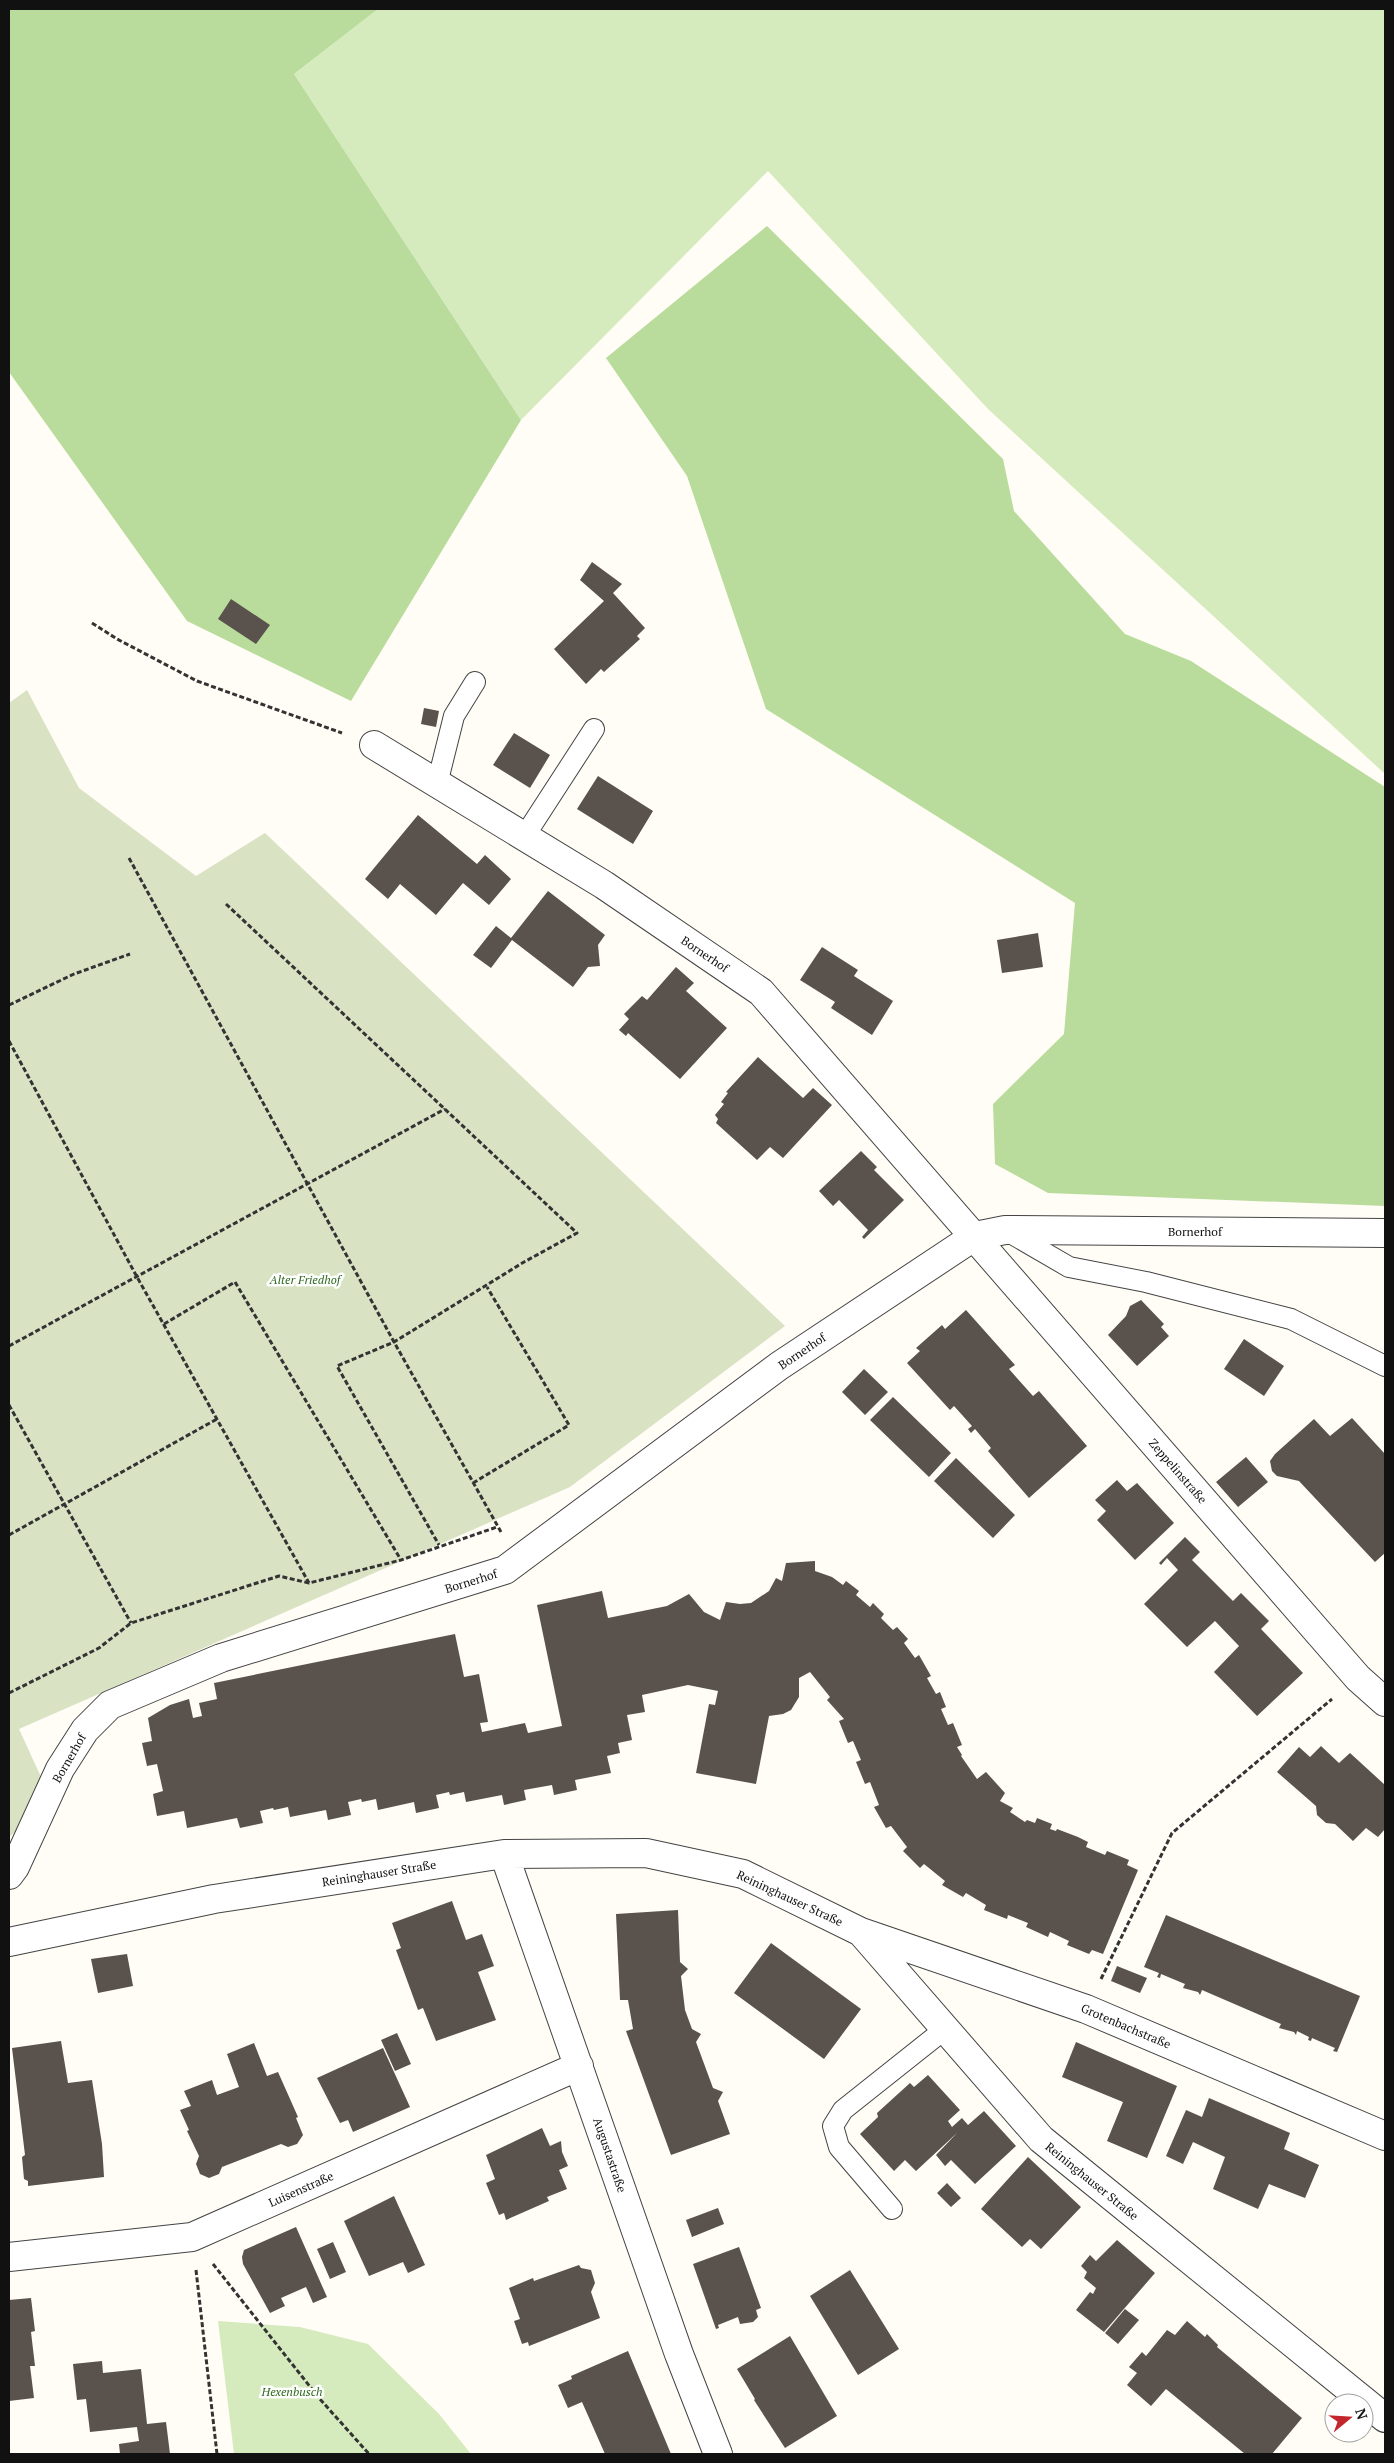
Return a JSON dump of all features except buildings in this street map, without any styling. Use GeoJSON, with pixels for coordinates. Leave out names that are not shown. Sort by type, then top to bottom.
{"type":"FeatureCollection","features":[{"type":"Feature","properties":{"kind":"street","name":"Bornerhof"},"geometry":{"type":"LineString","coordinates":[[374,745],[604,885],[761,992],[975,1236]]}},
{"type":"Feature","properties":{"kind":"street","name":"Bornerhof"},"geometry":{"type":"LineString","coordinates":[[11,1869],[60,1769],[85,1730],[110,1705],[221,1658],[505,1570],[533,1552],[779,1366],[975,1236],[1005,1230],[1385,1233]]}},
{"type":"Feature","properties":{"kind":"street","name":"Zeppelinstraße"},"geometry":{"type":"LineString","coordinates":[[975,1236],[1358,1678],[1385,1702]]}},
{"type":"Feature","properties":{"kind":"street","name":"Reininghauser Straße"},"geometry":{"type":"LineString","coordinates":[[9,1942],[214,1898],[504,1854],[646,1853],[744,1874],[861,1932],[1041,2139],[1385,2418]]}},
{"type":"Feature","properties":{"kind":"street","name":"Augustastraße"},"geometry":{"type":"LineString","coordinates":[[504,1854],[679,2354],[718,2454]]}},
{"type":"Feature","properties":{"kind":"street","name":"Grotenbachstraße"},"geometry":{"type":"LineString","coordinates":[[861,1932],[1086,2009],[1385,2136]]}},
{"type":"Feature","properties":{"kind":"street","name":"Luisenstraße"},"geometry":{"type":"LineString","coordinates":[[9,2258],[192,2237],[579,2066]]}},
{"type":"Feature","properties":{"kind":"lane"},"geometry":{"type":"LineString","coordinates":[[437,784],[454,716],[475,682]]}},
{"type":"Feature","properties":{"kind":"lane"},"geometry":{"type":"LineString","coordinates":[[524,837],[594,729]]}},
{"type":"Feature","properties":{"kind":"lane"},"geometry":{"type":"LineString","coordinates":[[1005,1230],[1069,1267],[1146,1282],[1291,1319],[1385,1366]]}},
{"type":"Feature","properties":{"kind":"lane"},"geometry":{"type":"LineString","coordinates":[[892,2209],[839,2147],[834,2126],[843,2110],[945,2029]]}},
{"type":"Feature","properties":{"kind":"path"},"geometry":{"type":"LineString","coordinates":[[92,623],[117,639],[197,681],[374,745]]}},
{"type":"Feature","properties":{"kind":"path"},"geometry":{"type":"LineString","coordinates":[[129,858],[497,1527],[506,1539],[533,1552]]}},
{"type":"Feature","properties":{"kind":"path"},"geometry":{"type":"LineString","coordinates":[[226,904],[577,1233],[524,1262],[394,1342],[337,1366],[440,1545]]}},
{"type":"Feature","properties":{"kind":"path"},"geometry":{"type":"LineString","coordinates":[[9,1005],[74,974],[130,954]]}},
{"type":"Feature","properties":{"kind":"path"},"geometry":{"type":"LineString","coordinates":[[9,1041],[137,1277],[309,1583]]}},
{"type":"Feature","properties":{"kind":"path"},"geometry":{"type":"LineString","coordinates":[[9,1346],[445,1109]]}},
{"type":"Feature","properties":{"kind":"path"},"geometry":{"type":"LineString","coordinates":[[164,1324],[235,1282],[401,1560]]}},
{"type":"Feature","properties":{"kind":"path"},"geometry":{"type":"LineString","coordinates":[[473,1483],[569,1425],[486,1287]]}},
{"type":"Feature","properties":{"kind":"path"},"geometry":{"type":"LineString","coordinates":[[9,1405],[131,1623]]}},
{"type":"Feature","properties":{"kind":"path"},"geometry":{"type":"LineString","coordinates":[[9,1535],[217,1419]]}},
{"type":"Feature","properties":{"kind":"path"},"geometry":{"type":"LineString","coordinates":[[9,1693],[98,1648],[131,1623],[279,1576],[309,1583],[401,1560],[440,1545],[497,1527]]}},
{"type":"Feature","properties":{"kind":"path"},"geometry":{"type":"LineString","coordinates":[[1086,2009],[1172,1832],[1358,1678]]}},
{"type":"Feature","properties":{"kind":"path"},"geometry":{"type":"LineString","coordinates":[[192,2237],[217,2454]]}},
{"type":"Feature","properties":{"kind":"path"},"geometry":{"type":"LineString","coordinates":[[192,2237],[319,2398],[369,2454]]}},
{"type":"Feature","properties":{"kind":"green space"},"geometry":{"type":"Polygon","coordinates":[[[9,9],[378,9],[294,74],[521,420],[351,701],[187,621],[9,372],[9,9]]]}},
{"type":"Feature","properties":{"kind":"green space"},"geometry":{"type":"Polygon","coordinates":[[[378,9],[1385,9],[1385,774],[988,409],[768,171],[521,420],[294,74],[378,9]]]}},
{"type":"Feature","properties":{"kind":"green space"},"geometry":{"type":"Polygon","coordinates":[[[767,226],[1003,459],[1014,511],[1125,634],[1191,661],[1385,787],[1385,1206],[1048,1193],[995,1164],[993,1104],[1064,1034],[1075,903],[766,709],[687,476],[606,358],[767,226]]]}},
{"type":"Feature","properties":{"kind":"green space","name":"Alter Friedhof"},"geometry":{"type":"Polygon","coordinates":[[[27,690],[79,788],[196,876],[265,833],[785,1326],[570,1487],[19,1729],[53,1803],[9,1837],[9,703],[27,690]]]}},
{"type":"Feature","properties":{"kind":"green space","name":"Hexenbusch"},"geometry":{"type":"Polygon","coordinates":[[[218,2321],[300,2327],[368,2344],[439,2414],[471,2454],[234,2454],[218,2321]]]}}]}
